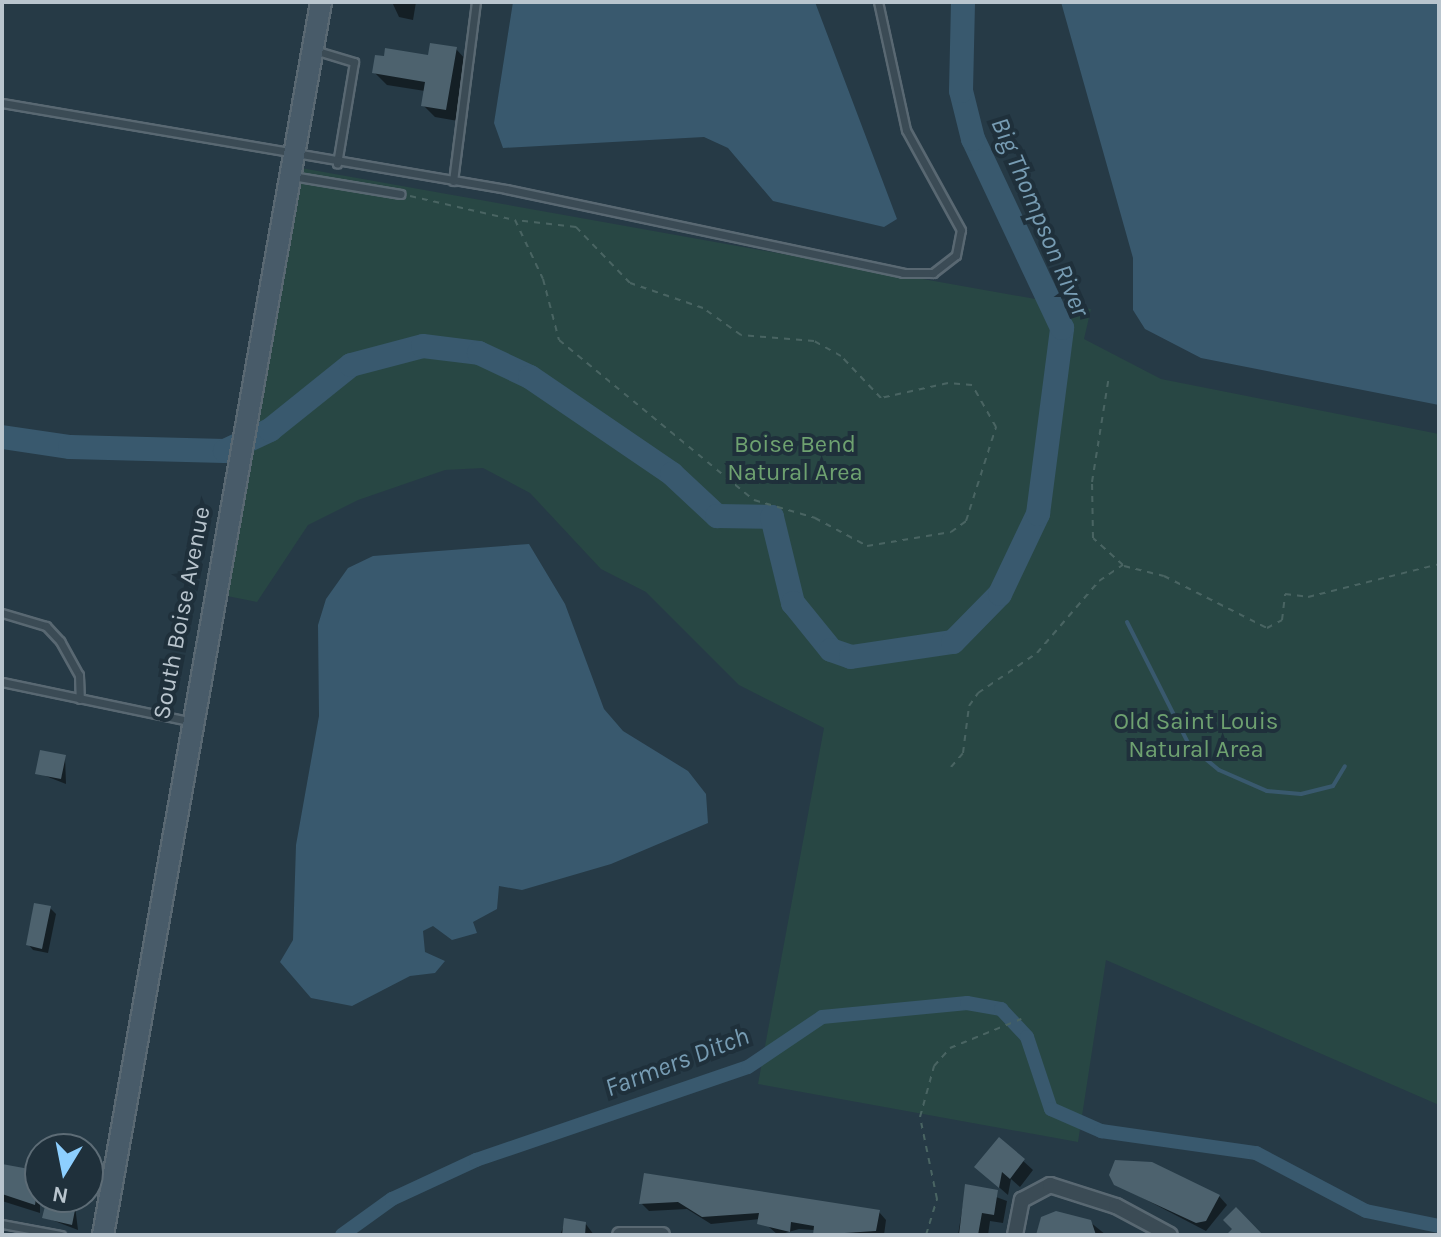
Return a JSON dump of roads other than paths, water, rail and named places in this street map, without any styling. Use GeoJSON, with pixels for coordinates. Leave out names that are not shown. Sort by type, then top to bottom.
{"type":"FeatureCollection","features":[{"type":"Feature","properties":{"kind":"main road","name":"South Boise Avenue"},"geometry":{"type":"LineString","coordinates":[[103,1235],[188,721],[321,2]]}},
{"type":"Feature","properties":{"kind":"street"},"geometry":{"type":"LineString","coordinates":[[1015,1235],[1022,1200],[1050,1185],[1116,1206],[1170,1235]]}},
{"type":"Feature","properties":{"kind":"street"},"geometry":{"type":"LineString","coordinates":[[628,1233],[662,1235]]}},
{"type":"Feature","properties":{"kind":"lane"},"geometry":{"type":"LineString","coordinates":[[453,181],[476,2]]}},
{"type":"Feature","properties":{"kind":"lane"},"geometry":{"type":"LineString","coordinates":[[291,167],[337,164],[453,181],[933,273],[956,255],[961,230],[906,130],[878,2]]}},
{"type":"Feature","properties":{"kind":"lane"},"geometry":{"type":"LineString","coordinates":[[312,50],[354,62],[337,164]]}},
{"type":"Feature","properties":{"kind":"lane"},"geometry":{"type":"LineString","coordinates":[[2,103],[401,194]]}},
{"type":"Feature","properties":{"kind":"lane"},"geometry":{"type":"LineString","coordinates":[[2,613],[46,626],[60,641],[79,675],[80,699]]}},
{"type":"Feature","properties":{"kind":"lane"},"geometry":{"type":"LineString","coordinates":[[2,682],[188,721]]}},
{"type":"Feature","properties":{"kind":"lane"},"geometry":{"type":"LineString","coordinates":[[2,1224],[61,1235]]}},
{"type":"Feature","properties":{"kind":"water"},"geometry":{"type":"Polygon","coordinates":[[[513,2],[815,2],[897,219],[884,227],[773,201],[728,148],[704,137],[503,148],[494,123],[513,2]]]}},
{"type":"Feature","properties":{"kind":"water"},"geometry":{"type":"Polygon","coordinates":[[[1061,2],[1439,2],[1439,405],[1201,358],[1145,329],[1133,310],[1133,258],[1061,2]]]}},
{"type":"Feature","properties":{"kind":"water"},"geometry":{"type":"Polygon","coordinates":[[[529,544],[565,604],[604,709],[623,731],[688,771],[706,794],[708,823],[611,864],[522,890],[499,886],[497,909],[473,922],[477,933],[452,940],[433,926],[423,931],[425,952],[445,961],[435,973],[410,976],[352,1006],[311,998],[280,962],[293,940],[296,845],[319,716],[318,625],[326,599],[348,568],[373,556],[529,544]]]}},
{"type":"Feature","properties":{"kind":"waterway","name":"Big Thompson River"},"geometry":{"type":"LineString","coordinates":[[2,437],[70,447],[225,451],[270,430],[351,365],[423,346],[479,353],[530,377],[672,474],[717,516],[772,517],[793,603],[831,650],[851,657],[953,642],[1000,594],[1038,514],[1062,328],[973,139],[961,91],[963,2]]}},
{"type":"Feature","properties":{"kind":"waterway"},"geometry":{"type":"LineString","coordinates":[[1127,622],[1189,745],[1219,770],[1267,791],[1301,794],[1333,786],[1345,766]]}},
{"type":"Feature","properties":{"kind":"waterway","name":"Farmers Ditch"},"geometry":{"type":"LineString","coordinates":[[342,1235],[392,1199],[476,1160],[748,1067],[822,1017],[967,1003],[1001,1009],[1027,1037],[1051,1109],[1101,1131],[1256,1153],[1366,1211],[1439,1226]]}},
{"type":"Feature","properties":{"kind":"park label","name":"Boise Bend Natural Area"},"geometry":{"type":"Point","coordinates":[795,459]}},
{"type":"Feature","properties":{"kind":"park label","name":"Old Saint Louis Natural Area"},"geometry":{"type":"Point","coordinates":[1196,736]}}]}
